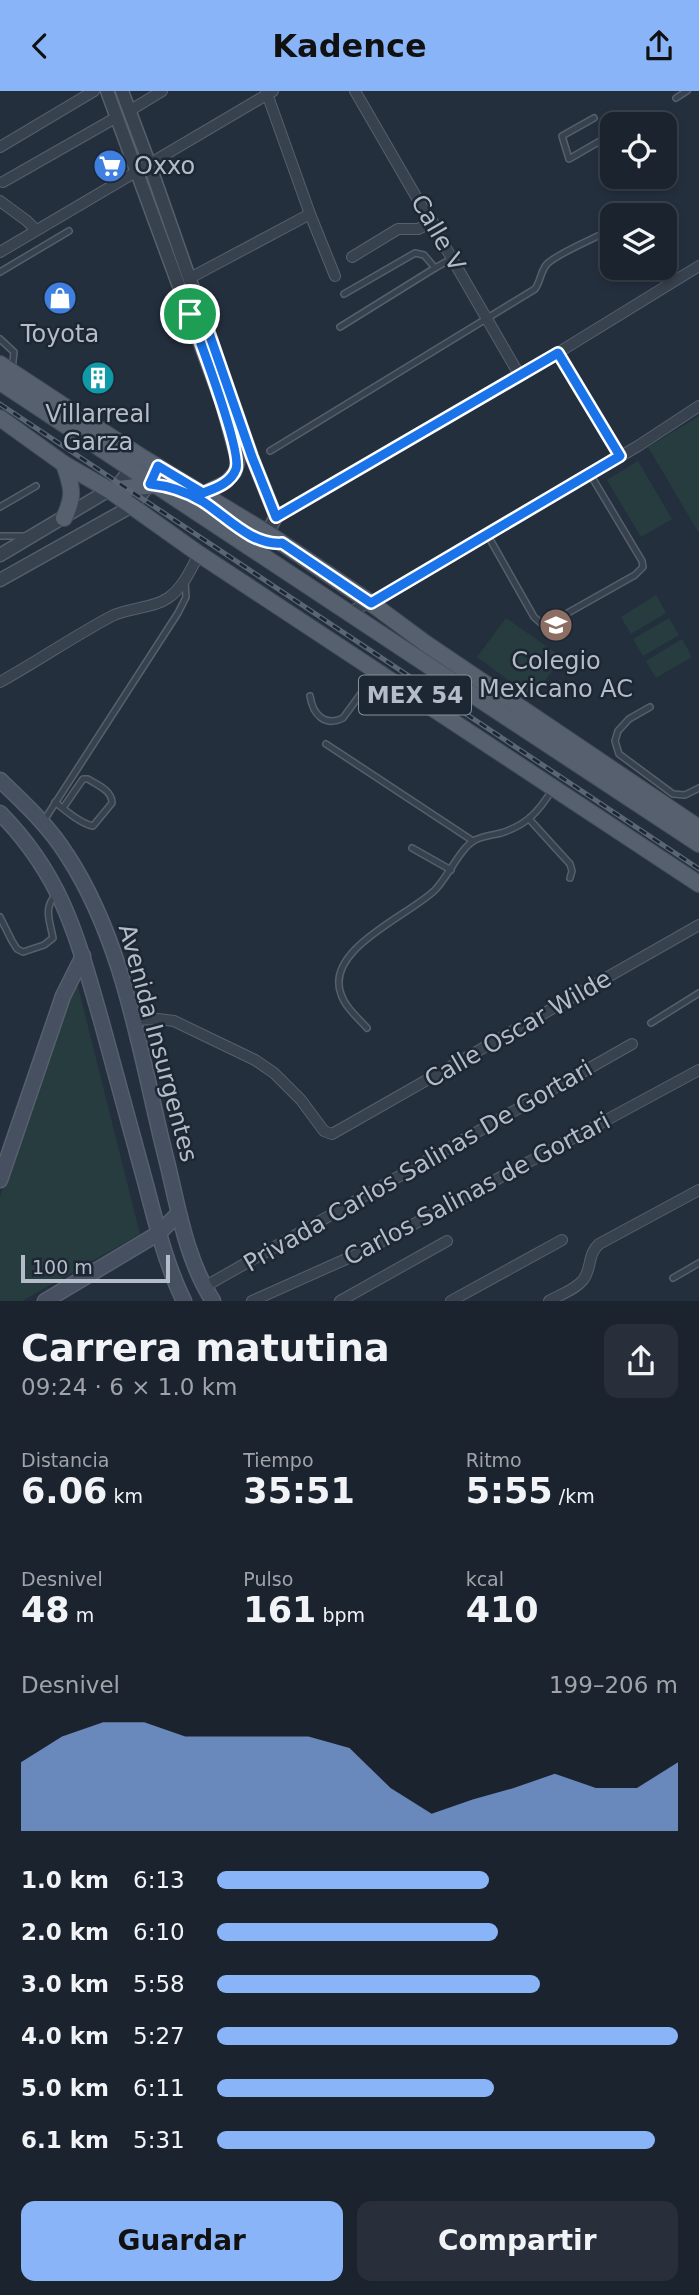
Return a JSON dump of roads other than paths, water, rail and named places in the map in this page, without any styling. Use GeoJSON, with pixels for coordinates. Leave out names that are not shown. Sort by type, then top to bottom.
{"type":"FeatureCollection","features":[{"type":"Feature","properties":{"kind":"main road","name":"MEX 54"},"geometry":{"type":"LineString","coordinates":[[4,373],[267,533],[699,828]]}},
{"type":"Feature","properties":{"kind":"main road","name":"MEX 54"},"geometry":{"type":"LineString","coordinates":[[4,373],[150,484],[699,844]]}},
{"type":"Feature","properties":{"kind":"main road","name":"MEX 54"},"geometry":{"type":"LineString","coordinates":[[2,422],[64,464],[109,490],[199,554],[699,884]]}},
{"type":"Feature","properties":{"kind":"main road"},"geometry":{"type":"LineString","coordinates":[[64,464],[73,495],[64,518]]}},
{"type":"Feature","properties":{"kind":"main road"},"geometry":{"type":"LineString","coordinates":[[109,490],[150,484],[175,488],[201,501],[265,542],[282,543]]}},
{"type":"Feature","properties":{"kind":"main road","name":"Avenida Insurgentes"},"geometry":{"type":"LineString","coordinates":[[0,781],[43,822],[78,873],[111,943],[133,1020],[178,1214],[191,1256],[213,1301]]}},
{"type":"Feature","properties":{"kind":"main road","name":"Avenida Insurgentes"},"geometry":{"type":"LineString","coordinates":[[0,813],[8,826],[33,850],[59,893],[83,956],[180,1300]]}},
{"type":"Feature","properties":{"kind":"main road"},"geometry":{"type":"LineString","coordinates":[[0,1180],[63,996],[83,956]]}},
{"type":"Feature","properties":{"kind":"main road"},"geometry":{"type":"LineString","coordinates":[[131,1129],[137,1136],[145,1137],[153,1133],[157,1125]]}},
{"type":"Feature","properties":{"kind":"main road"},"geometry":{"type":"LineString","coordinates":[[45,1301],[159,1233],[178,1214]]}},
{"type":"Feature","properties":{"kind":"street"},"geometry":{"type":"LineString","coordinates":[[0,147],[94,91]]}},
{"type":"Feature","properties":{"kind":"street"},"geometry":{"type":"LineString","coordinates":[[107,91],[136,171],[196,312],[227,401],[276,517]]}},
{"type":"Feature","properties":{"kind":"street"},"geometry":{"type":"LineString","coordinates":[[122,91],[190,278],[196,312]]}},
{"type":"Feature","properties":{"kind":"street"},"geometry":{"type":"LineString","coordinates":[[129,111],[162,91]]}},
{"type":"Feature","properties":{"kind":"street","name":"Calle V"},"geometry":{"type":"LineString","coordinates":[[355,91],[520,376]]}},
{"type":"Feature","properties":{"kind":"street"},"geometry":{"type":"LineString","coordinates":[[0,252],[269,92],[310,215],[335,276]]}},
{"type":"Feature","properties":{"kind":"street"},"geometry":{"type":"LineString","coordinates":[[3,182],[117,117]]}},
{"type":"Feature","properties":{"kind":"street"},"geometry":{"type":"LineString","coordinates":[[0,201],[36,230]]}},
{"type":"Feature","properties":{"kind":"street"},"geometry":{"type":"LineString","coordinates":[[190,278],[310,215]]}},
{"type":"Feature","properties":{"kind":"street"},"geometry":{"type":"LineString","coordinates":[[352,257],[398,229],[418,229],[433,222]]}},
{"type":"Feature","properties":{"kind":"street"},"geometry":{"type":"LineString","coordinates":[[267,533],[276,517],[520,376],[699,266]]}},
{"type":"Feature","properties":{"kind":"street"},"geometry":{"type":"LineString","coordinates":[[558,353],[620,456]]}},
{"type":"Feature","properties":{"kind":"street"},"geometry":{"type":"LineString","coordinates":[[203,493],[226,482],[236,472],[238,462],[227,401]]}},
{"type":"Feature","properties":{"kind":"street"},"geometry":{"type":"LineString","coordinates":[[348,612],[371,603],[620,456],[699,406]]}},
{"type":"Feature","properties":{"kind":"street"},"geometry":{"type":"LineString","coordinates":[[0,555],[119,484],[140,456]]}},
{"type":"Feature","properties":{"kind":"street"},"geometry":{"type":"LineString","coordinates":[[238,462],[252,457]]}},
{"type":"Feature","properties":{"kind":"street"},"geometry":{"type":"LineString","coordinates":[[0,580],[132,506],[150,484],[158,466]]}},
{"type":"Feature","properties":{"kind":"street"},"geometry":{"type":"LineString","coordinates":[[0,682],[112,616],[159,603],[170,597],[185,579],[199,554]]}},
{"type":"Feature","properties":{"kind":"street","name":"Calle Oscar Wilde"},"geometry":{"type":"LineString","coordinates":[[133,1020],[174,1021],[255,1060],[274,1073],[301,1100],[324,1131],[337,1133],[699,925]]}},
{"type":"Feature","properties":{"kind":"street","name":"Privada Carlos Salinas De Gortari"},"geometry":{"type":"LineString","coordinates":[[204,1287],[632,1044]]}},
{"type":"Feature","properties":{"kind":"street","name":"Carlos Salinas de Gortari"},"geometry":{"type":"LineString","coordinates":[[252,1301],[364,1251],[699,1070]]}},
{"type":"Feature","properties":{"kind":"street"},"geometry":{"type":"LineString","coordinates":[[548,1301],[581,1282],[585,1277],[591,1253],[599,1244],[699,1191]]}},
{"type":"Feature","properties":{"kind":"street"},"geometry":{"type":"LineString","coordinates":[[451,1301],[562,1240]]}},
{"type":"Feature","properties":{"kind":"street"},"geometry":{"type":"LineString","coordinates":[[340,1301],[447,1241]]}},
{"type":"Feature","properties":{"kind":"lane"},"geometry":{"type":"LineString","coordinates":[[676,97],[687,91]]}},
{"type":"Feature","properties":{"kind":"lane"},"geometry":{"type":"LineString","coordinates":[[594,118],[562,135],[569,159],[600,141]]}},
{"type":"Feature","properties":{"kind":"lane"},"geometry":{"type":"LineString","coordinates":[[36,230],[45,245]]}},
{"type":"Feature","properties":{"kind":"lane"},"geometry":{"type":"LineString","coordinates":[[0,272],[69,231]]}},
{"type":"Feature","properties":{"kind":"lane"},"geometry":{"type":"LineString","coordinates":[[270,451],[535,289],[549,262],[600,235]]}},
{"type":"Feature","properties":{"kind":"lane"},"geometry":{"type":"LineString","coordinates":[[19,241],[29,255]]}},
{"type":"Feature","properties":{"kind":"lane"},"geometry":{"type":"LineString","coordinates":[[344,295],[415,253],[424,255],[435,268]]}},
{"type":"Feature","properties":{"kind":"lane"},"geometry":{"type":"LineString","coordinates":[[340,327],[453,258]]}},
{"type":"Feature","properties":{"kind":"lane"},"geometry":{"type":"LineString","coordinates":[[0,339],[14,352],[4,373]]}},
{"type":"Feature","properties":{"kind":"lane"},"geometry":{"type":"LineString","coordinates":[[487,534],[531,614],[542,624],[550,623],[635,575],[643,567],[642,561],[590,474]]}},
{"type":"Feature","properties":{"kind":"lane"},"geometry":{"type":"LineString","coordinates":[[0,506],[36,486]]}},
{"type":"Feature","properties":{"kind":"lane"},"geometry":{"type":"LineString","coordinates":[[0,536],[33,536]]}},
{"type":"Feature","properties":{"kind":"lane"},"geometry":{"type":"LineString","coordinates":[[43,822],[178,613],[186,597],[185,579]]}},
{"type":"Feature","properties":{"kind":"lane"},"geometry":{"type":"LineString","coordinates":[[310,697],[317,716],[324,721],[337,721],[343,718],[378,670]]}},
{"type":"Feature","properties":{"kind":"lane"},"geometry":{"type":"LineString","coordinates":[[650,707],[629,719],[618,731],[615,741],[619,754],[673,794],[685,795],[697,791]]}},
{"type":"Feature","properties":{"kind":"lane"},"geometry":{"type":"LineString","coordinates":[[326,744],[473,841]]}},
{"type":"Feature","properties":{"kind":"lane"},"geometry":{"type":"LineString","coordinates":[[55,802],[63,808],[87,825],[93,826],[112,803],[112,798],[110,793],[88,779],[83,779],[63,808]]}},
{"type":"Feature","properties":{"kind":"lane"},"geometry":{"type":"LineString","coordinates":[[367,1028],[341,997],[338,981],[346,960],[370,936],[434,891],[473,841],[507,831],[530,820],[554,787]]}},
{"type":"Feature","properties":{"kind":"lane"},"geometry":{"type":"LineString","coordinates":[[530,820],[570,865],[570,879]]}},
{"type":"Feature","properties":{"kind":"lane"},"geometry":{"type":"LineString","coordinates":[[412,848],[451,870]]}},
{"type":"Feature","properties":{"kind":"lane"},"geometry":{"type":"LineString","coordinates":[[0,917],[17,949],[23,952],[44,945],[53,937],[47,909],[50,901],[59,893]]}},
{"type":"Feature","properties":{"kind":"lane"},"geometry":{"type":"LineString","coordinates":[[651,1023],[699,993]]}},
{"type":"Feature","properties":{"kind":"lane"},"geometry":{"type":"LineString","coordinates":[[673,1277],[699,1263]]}},
{"type":"Feature","properties":{"kind":"railway"},"geometry":{"type":"LineString","coordinates":[[0,404],[699,869]]}},
{"type":"Feature","properties":{"kind":"place","name":"Oxxo"},"geometry":{"type":"Point","coordinates":[110,166]}},
{"type":"Feature","properties":{"kind":"place","name":"Toyota"},"geometry":{"type":"Point","coordinates":[60,298]}},
{"type":"Feature","properties":{"kind":"place","name":"Villarreal Garza"},"geometry":{"type":"Point","coordinates":[98,378]}},
{"type":"Feature","properties":{"kind":"place","name":"Colegio Mexicano AC"},"geometry":{"type":"Point","coordinates":[556,625]}}]}
